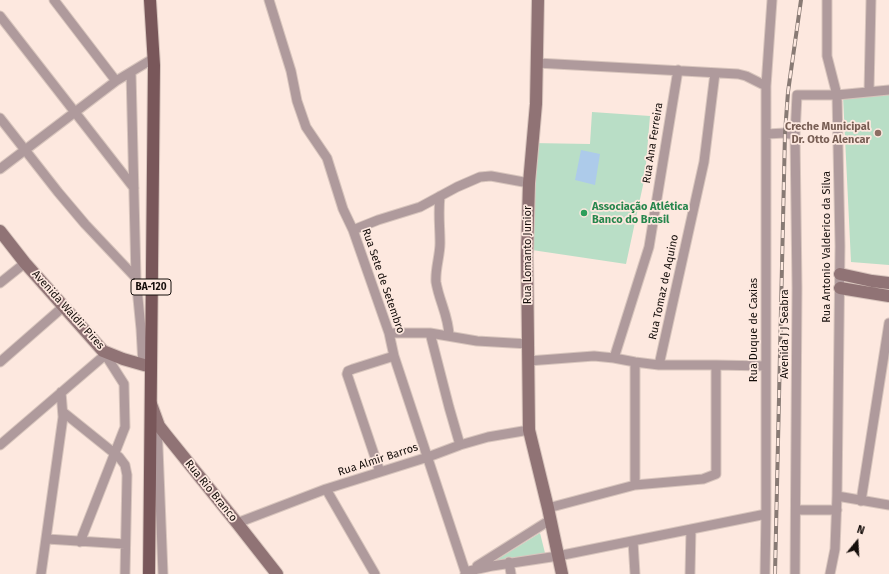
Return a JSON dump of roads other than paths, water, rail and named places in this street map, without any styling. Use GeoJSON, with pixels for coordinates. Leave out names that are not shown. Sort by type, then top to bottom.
{"type":"FeatureCollection","features":[{"type":"Feature","properties":{"kind":"main road","name":"BA-120"},"geometry":{"type":"LineString","coordinates":[[149,574],[151,404],[147,366],[154,58],[150,0]]}},
{"type":"Feature","properties":{"kind":"street"},"geometry":{"type":"LineString","coordinates":[[54,0],[116,81]]}},
{"type":"Feature","properties":{"kind":"street","name":"Rua Sete de Setembro"},"geometry":{"type":"LineString","coordinates":[[269,0],[291,71],[297,101],[306,127],[327,158],[343,208],[353,230],[389,333],[394,356],[466,573]]}},
{"type":"Feature","properties":{"kind":"street","name":"Rua Lomanto Junior"},"geometry":{"type":"LineString","coordinates":[[538,0],[536,104],[529,183],[527,255],[529,430],[558,556]]}},
{"type":"Feature","properties":{"kind":"street","name":"Rua Duque de Caxias"},"geometry":{"type":"LineString","coordinates":[[765,574],[766,86],[772,0]]}},
{"type":"Feature","properties":{"kind":"street","name":"Rua Antonio Valderico da Silva"},"geometry":{"type":"LineString","coordinates":[[827,0],[827,56],[837,95],[840,274],[837,510],[835,549],[830,574]]}},
{"type":"Feature","properties":{"kind":"street"},"geometry":{"type":"LineString","coordinates":[[869,91],[871,1]]}},
{"type":"Feature","properties":{"kind":"street"},"geometry":{"type":"LineString","coordinates":[[0,16],[134,188]]}},
{"type":"Feature","properties":{"kind":"street"},"geometry":{"type":"LineString","coordinates":[[0,169],[116,81],[154,58]]}},
{"type":"Feature","properties":{"kind":"street"},"geometry":{"type":"LineString","coordinates":[[537,63],[738,74],[746,76],[766,86]]}},
{"type":"Feature","properties":{"kind":"street","name":"Rua Ana Ferreira"},"geometry":{"type":"LineString","coordinates":[[614,358],[649,247],[678,70]]}},
{"type":"Feature","properties":{"kind":"street"},"geometry":{"type":"LineString","coordinates":[[131,72],[136,278],[141,329],[147,366]]}},
{"type":"Feature","properties":{"kind":"street","name":"Rua Tomaz de Aquino"},"geometry":{"type":"LineString","coordinates":[[659,364],[704,162],[715,73]]}},
{"type":"Feature","properties":{"kind":"street"},"geometry":{"type":"LineString","coordinates":[[837,95],[889,90]]}},
{"type":"Feature","properties":{"kind":"street","name":"Avenida J J Seabra"},"geometry":{"type":"LineString","coordinates":[[795,574],[797,288],[795,135],[797,95],[837,95]]}},
{"type":"Feature","properties":{"kind":"street"},"geometry":{"type":"LineString","coordinates":[[0,118],[85,224],[136,278]]}},
{"type":"Feature","properties":{"kind":"street"},"geometry":{"type":"LineString","coordinates":[[767,134],[785,133],[795,135]]}},
{"type":"Feature","properties":{"kind":"street"},"geometry":{"type":"LineString","coordinates":[[353,230],[378,220],[420,207],[457,187],[480,177],[491,176],[529,183]]}},
{"type":"Feature","properties":{"kind":"street"},"geometry":{"type":"LineString","coordinates":[[440,196],[438,215],[440,243],[436,281],[447,317],[449,336]]}},
{"type":"Feature","properties":{"kind":"street","name":"Avenida Waldir Pires"},"geometry":{"type":"LineString","coordinates":[[2,237],[104,353],[147,366]]}},
{"type":"Feature","properties":{"kind":"street"},"geometry":{"type":"LineString","coordinates":[[0,283],[25,263]]}},
{"type":"Feature","properties":{"kind":"street"},"geometry":{"type":"LineString","coordinates":[[840,274],[889,283]]}},
{"type":"Feature","properties":{"kind":"street"},"geometry":{"type":"LineString","coordinates":[[840,288],[889,296]]}},
{"type":"Feature","properties":{"kind":"street"},"geometry":{"type":"LineString","coordinates":[[0,362],[63,307]]}},
{"type":"Feature","properties":{"kind":"street"},"geometry":{"type":"LineString","coordinates":[[861,501],[889,323]]}},
{"type":"Feature","properties":{"kind":"street"},"geometry":{"type":"LineString","coordinates":[[389,333],[430,333],[477,341],[529,344]]}},
{"type":"Feature","properties":{"kind":"street"},"geometry":{"type":"LineString","coordinates":[[430,333],[460,445]]}},
{"type":"Feature","properties":{"kind":"street"},"geometry":{"type":"LineString","coordinates":[[0,445],[104,353],[124,380],[125,427],[80,542]]}},
{"type":"Feature","properties":{"kind":"street"},"geometry":{"type":"LineString","coordinates":[[380,472],[347,374],[348,371],[353,369],[394,356]]}},
{"type":"Feature","properties":{"kind":"street"},"geometry":{"type":"LineString","coordinates":[[528,361],[594,356],[659,364],[766,366]]}},
{"type":"Feature","properties":{"kind":"street"},"geometry":{"type":"LineString","coordinates":[[634,362],[635,485]]}},
{"type":"Feature","properties":{"kind":"street"},"geometry":{"type":"LineString","coordinates":[[548,508],[635,485],[703,479],[716,474],[716,365]]}},
{"type":"Feature","properties":{"kind":"street"},"geometry":{"type":"LineString","coordinates":[[41,574],[47,539],[63,412],[61,392]]}},
{"type":"Feature","properties":{"kind":"street","name":"Rua Rio Branco"},"geometry":{"type":"LineString","coordinates":[[151,404],[157,421],[166,435],[238,523],[277,574]]}},
{"type":"Feature","properties":{"kind":"street"},"geometry":{"type":"LineString","coordinates":[[63,412],[124,462],[126,469],[125,574]]}},
{"type":"Feature","properties":{"kind":"street"},"geometry":{"type":"LineString","coordinates":[[157,421],[163,574]]}},
{"type":"Feature","properties":{"kind":"street","name":"Rua Almir Barros"},"geometry":{"type":"LineString","coordinates":[[238,523],[326,489],[428,457],[460,445],[488,437],[529,430]]}},
{"type":"Feature","properties":{"kind":"street"},"geometry":{"type":"LineString","coordinates":[[326,489],[375,574]]}},
{"type":"Feature","properties":{"kind":"street"},"geometry":{"type":"LineString","coordinates":[[837,496],[889,506]]}},
{"type":"Feature","properties":{"kind":"street"},"geometry":{"type":"LineString","coordinates":[[796,510],[837,510]]}},
{"type":"Feature","properties":{"kind":"street"},"geometry":{"type":"LineString","coordinates":[[466,573],[509,562],[558,556],[766,514]]}},
{"type":"Feature","properties":{"kind":"street"},"geometry":{"type":"LineString","coordinates":[[466,573],[550,520]]}},
{"type":"Feature","properties":{"kind":"street"},"geometry":{"type":"LineString","coordinates":[[690,574],[691,529]]}},
{"type":"Feature","properties":{"kind":"street"},"geometry":{"type":"LineString","coordinates":[[47,539],[125,544]]}},
{"type":"Feature","properties":{"kind":"street"},"geometry":{"type":"LineString","coordinates":[[633,541],[635,574]]}},
{"type":"Feature","properties":{"kind":"street"},"geometry":{"type":"LineString","coordinates":[[558,556],[562,574]]}},
{"type":"Feature","properties":{"kind":"street"},"geometry":{"type":"LineString","coordinates":[[509,562],[511,574]]}},
{"type":"Feature","properties":{"kind":"water"},"geometry":{"type":"Polygon","coordinates":[[[581,150],[600,154],[595,185],[575,180],[581,150]]]}},
{"type":"Feature","properties":{"kind":"railway"},"geometry":{"type":"LineString","coordinates":[[775,574],[785,133],[788,92],[801,0]]}},
{"type":"Feature","properties":{"kind":"place","name":"Creche Municipal Dr. Otto Alencar"},"geometry":{"type":"Point","coordinates":[878,133]}},
{"type":"Feature","properties":{"kind":"place","name":"Associação Atlética Banco do Brasil"},"geometry":{"type":"Point","coordinates":[584,213]}}]}
